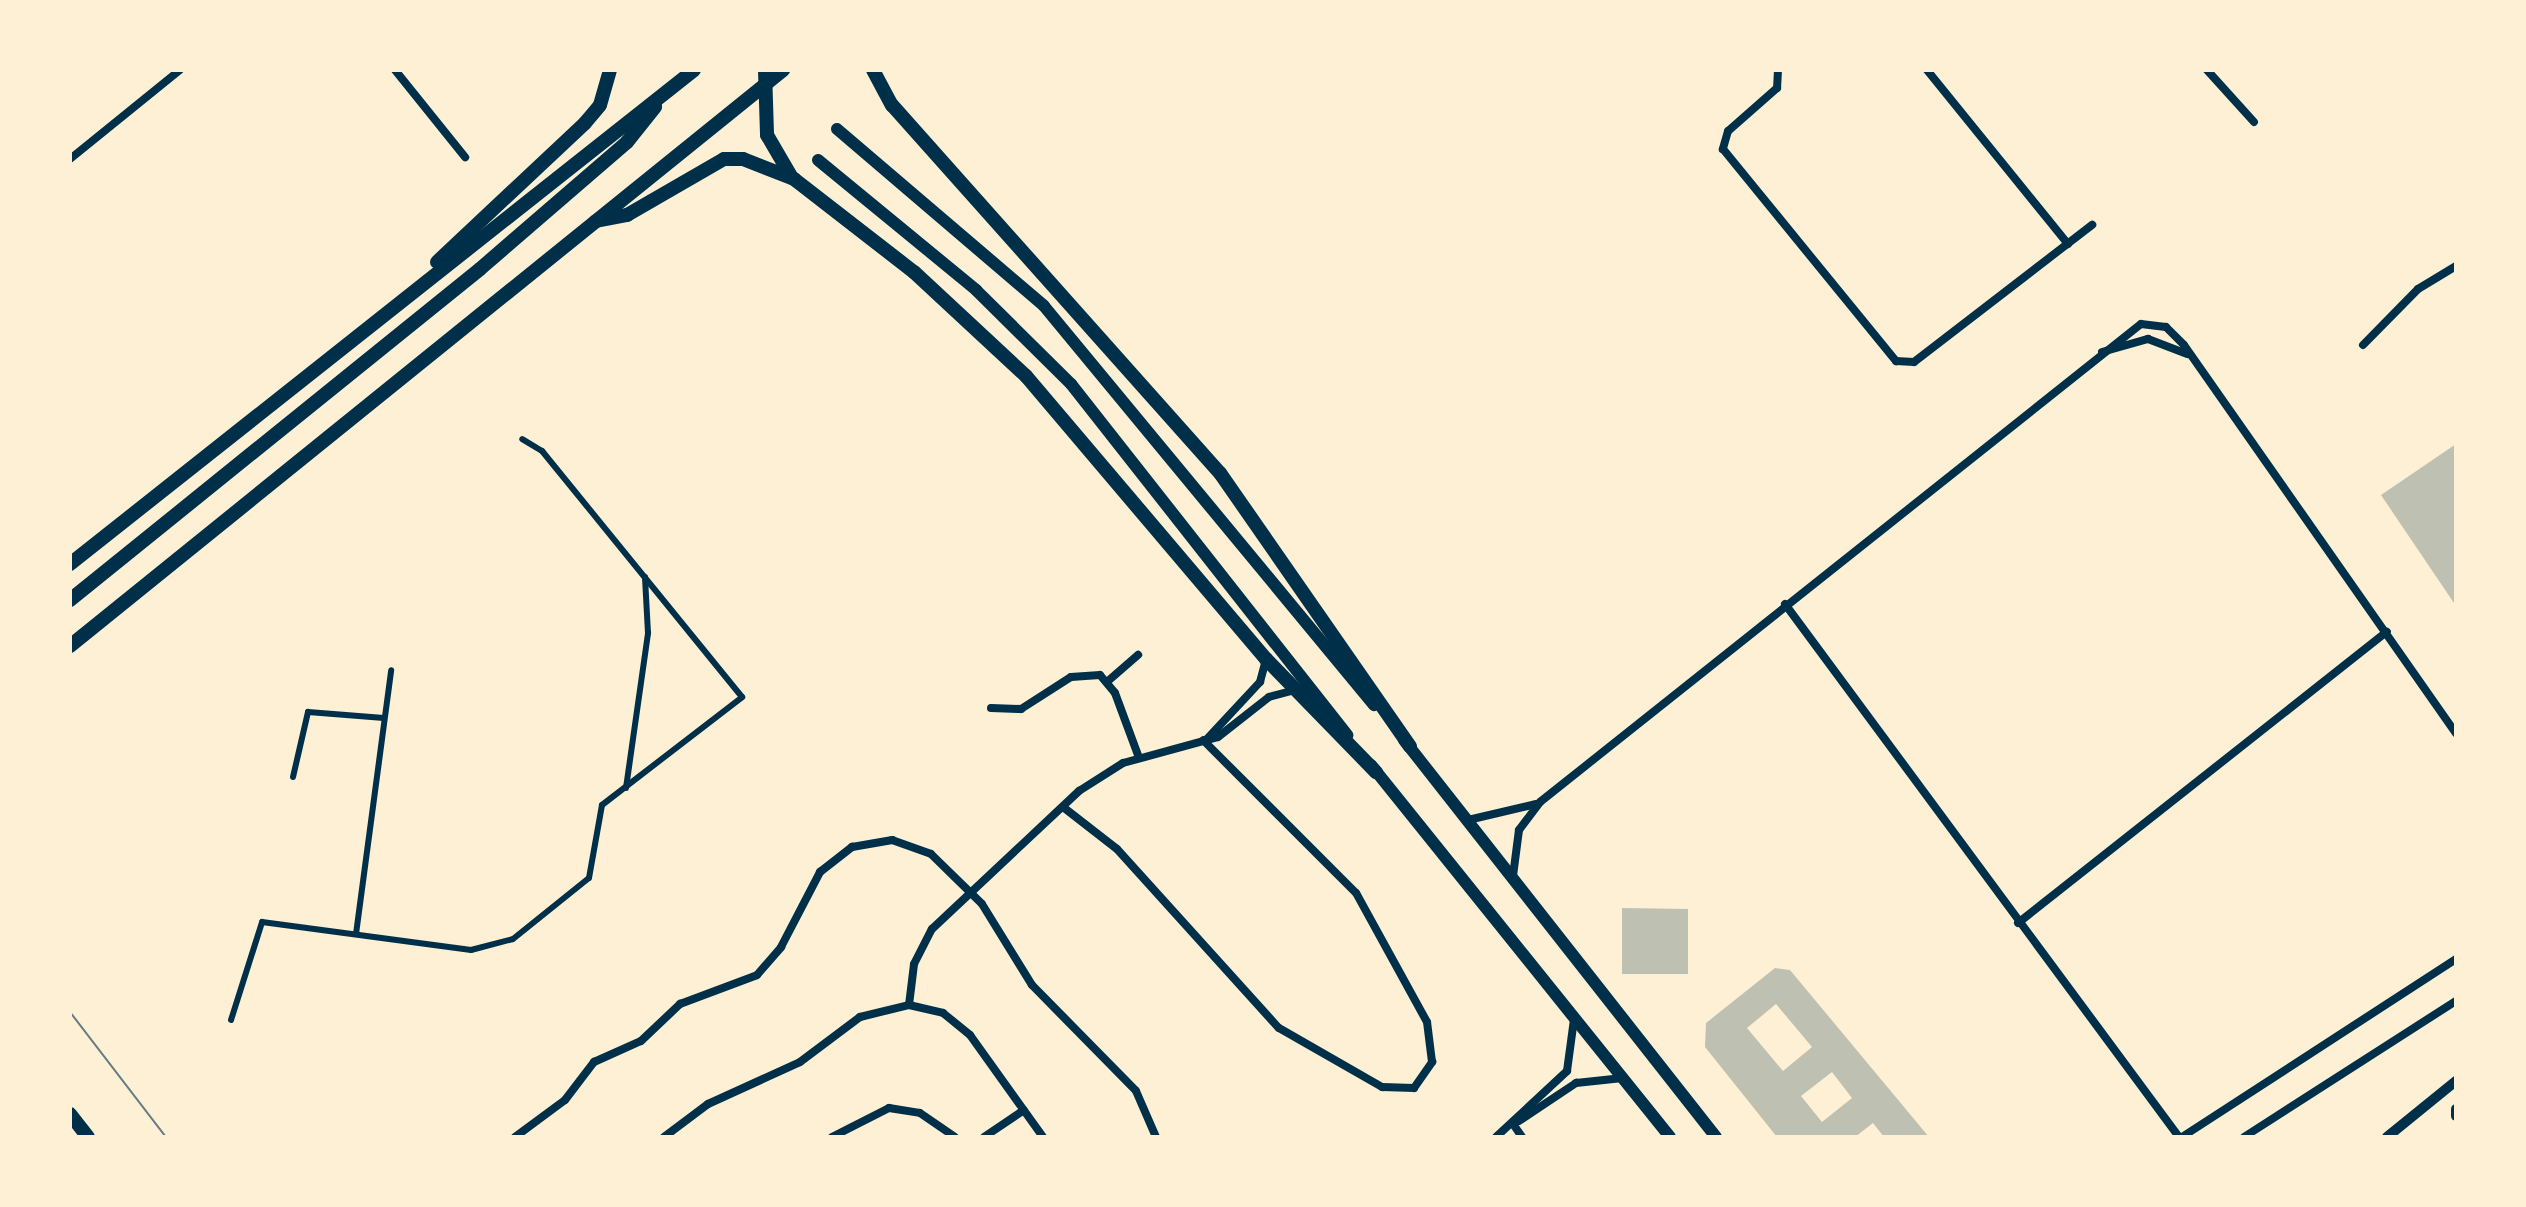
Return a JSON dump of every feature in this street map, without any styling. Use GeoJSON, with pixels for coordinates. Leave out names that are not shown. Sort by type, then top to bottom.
{"type":"FeatureCollection","features":[{"type":"Feature","properties":{"kind":"main road"},"geometry":{"type":"LineString","coordinates":[[424,280],[468,227],[585,123],[600,105],[610,70]]}},
{"type":"Feature","properties":{"kind":"main road"},"geometry":{"type":"LineString","coordinates":[[70,564],[424,280],[694,70]]}},
{"type":"Feature","properties":{"kind":"main road"},"geometry":{"type":"LineString","coordinates":[[765,70],[762,87],[767,135],[794,179]]}},
{"type":"Feature","properties":{"kind":"main road"},"geometry":{"type":"LineString","coordinates":[[70,646],[783,70]]}},
{"type":"Feature","properties":{"kind":"main road"},"geometry":{"type":"LineString","coordinates":[[873,70],[892,105],[1220,473],[1410,746]]}},
{"type":"Feature","properties":{"kind":"main road"},"geometry":{"type":"LineString","coordinates":[[70,600],[480,269],[627,142],[662,96]]}},
{"type":"Feature","properties":{"kind":"main road"},"geometry":{"type":"LineString","coordinates":[[837,129],[1044,306],[1410,746],[1716,1137]]}},
{"type":"Feature","properties":{"kind":"main road"},"geometry":{"type":"LineString","coordinates":[[596,221],[627,215],[724,159],[743,159],[794,179],[914,272],[1026,376],[1266,659],[1376,772]]}},
{"type":"Feature","properties":{"kind":"main road"},"geometry":{"type":"LineString","coordinates":[[818,160],[976,290],[1071,384],[1376,772],[1670,1137]]}},
{"type":"Feature","properties":{"kind":"main road"},"geometry":{"type":"LineString","coordinates":[[70,1114],[88,1137]]}},
{"type":"Feature","properties":{"kind":"street"},"geometry":{"type":"LineString","coordinates":[[70,159],[180,70]]}},
{"type":"Feature","properties":{"kind":"street"},"geometry":{"type":"LineString","coordinates":[[395,70],[465,157]]}},
{"type":"Feature","properties":{"kind":"street"},"geometry":{"type":"LineString","coordinates":[[1778,70],[1777,88],[1728,131],[1723,149],[1896,361],[1914,362],[2092,225]]}},
{"type":"Feature","properties":{"kind":"street"},"geometry":{"type":"LineString","coordinates":[[1927,70],[2068,244]]}},
{"type":"Feature","properties":{"kind":"street"},"geometry":{"type":"LineString","coordinates":[[2207,70],[2254,122]]}},
{"type":"Feature","properties":{"kind":"street"},"geometry":{"type":"LineString","coordinates":[[2363,345],[2418,289],[2456,266]]}},
{"type":"Feature","properties":{"kind":"street"},"geometry":{"type":"LineString","coordinates":[[1468,820],[1509,816],[1540,802],[2094,355],[2129,328],[2154,324],[2176,334],[2456,733]]}},
{"type":"Feature","properties":{"kind":"street"},"geometry":{"type":"LineString","coordinates":[[2094,355],[2148,339],[2193,359]]}},
{"type":"Feature","properties":{"kind":"street"},"geometry":{"type":"LineString","coordinates":[[231,1020],[259,924],[471,950],[513,939],[584,885],[599,809],[742,697],[542,451],[522,439]]}},
{"type":"Feature","properties":{"kind":"street"},"geometry":{"type":"LineString","coordinates":[[626,788],[648,633],[645,577]]}},
{"type":"Feature","properties":{"kind":"street"},"geometry":{"type":"LineString","coordinates":[[1785,604],[2135,1083],[2181,1137],[2456,959]]}},
{"type":"Feature","properties":{"kind":"street"},"geometry":{"type":"LineString","coordinates":[[2018,923],[2387,632]]}},
{"type":"Feature","properties":{"kind":"street"},"geometry":{"type":"LineString","coordinates":[[1108,681],[1138,655]]}},
{"type":"Feature","properties":{"kind":"street"},"geometry":{"type":"LineString","coordinates":[[1205,739],[1260,682],[1266,659]]}},
{"type":"Feature","properties":{"kind":"street"},"geometry":{"type":"LineString","coordinates":[[356,934],[391,670]]}},
{"type":"Feature","properties":{"kind":"street"},"geometry":{"type":"LineString","coordinates":[[991,708],[1021,709],[1080,673],[1108,681]]}},
{"type":"Feature","properties":{"kind":"street"},"geometry":{"type":"LineString","coordinates":[[1108,681],[1139,758]]}},
{"type":"Feature","properties":{"kind":"street"},"geometry":{"type":"LineString","coordinates":[[909,1005],[921,946],[969,890],[1092,780],[1139,758],[1205,739],[1269,697],[1296,690]]}},
{"type":"Feature","properties":{"kind":"street"},"geometry":{"type":"LineString","coordinates":[[293,777],[308,712],[384,718]]}},
{"type":"Feature","properties":{"kind":"street"},"geometry":{"type":"LineString","coordinates":[[1063,807],[1117,849],[1279,1028],[1382,1087],[1414,1088],[1432,1062],[1427,1022],[1356,893],[1205,739]]}},
{"type":"Feature","properties":{"kind":"street"},"geometry":{"type":"LineString","coordinates":[[1513,881],[1515,842],[1540,802]]}},
{"type":"Feature","properties":{"kind":"street"},"geometry":{"type":"LineString","coordinates":[[515,1137],[565,1100],[594,1062],[641,1041],[680,1004],[757,975],[781,947],[808,888],[852,847],[913,844],[969,890],[1032,985],[1136,1091],[1156,1137]]}},
{"type":"Feature","properties":{"kind":"street"},"geometry":{"type":"LineString","coordinates":[[2244,1137],[2456,1001]]}},
{"type":"Feature","properties":{"kind":"street"},"geometry":{"type":"LineString","coordinates":[[664,1137],[708,1104],[800,1062],[860,1017],[909,1005],[957,1023],[1043,1137]]}},
{"type":"Feature","properties":{"kind":"street"},"geometry":{"type":"LineString","coordinates":[[1514,1123],[1567,1071],[1574,1019]]}},
{"type":"Feature","properties":{"kind":"street"},"geometry":{"type":"LineString","coordinates":[[1496,1137],[1576,1083],[1623,1078]]}},
{"type":"Feature","properties":{"kind":"street"},"geometry":{"type":"LineString","coordinates":[[2387,1137],[2456,1081]]}},
{"type":"Feature","properties":{"kind":"street"},"geometry":{"type":"LineString","coordinates":[[832,1137],[889,1108],[920,1113],[955,1137]]}},
{"type":"Feature","properties":{"kind":"street"},"geometry":{"type":"LineString","coordinates":[[2456,1109],[2456,1116]]}},
{"type":"Feature","properties":{"kind":"street"},"geometry":{"type":"LineString","coordinates":[[984,1137],[1024,1110]]}},
{"type":"Feature","properties":{"kind":"street"},"geometry":{"type":"LineString","coordinates":[[1514,1123],[1522,1137]]}},
{"type":"Feature","properties":{"kind":"building"},"geometry":{"type":"Polygon","coordinates":[[[2456,444],[2456,606],[2381,495],[2456,444]]]}},
{"type":"Feature","properties":{"kind":"building"},"geometry":{"type":"Polygon","coordinates":[[[1622,908],[1688,909],[1688,974],[1622,974],[1622,908]]]}},
{"type":"Feature","properties":{"kind":"building"},"geometry":{"type":"Polygon","coordinates":[[[1775,968],[1790,970],[1929,1137],[1884,1137],[1873,1123],[1855,1137],[1777,1137],[1705,1047],[1706,1023],[1775,968]],[[1776,1004],[1747,1028],[1783,1071],[1812,1047],[1776,1004]],[[1832,1072],[1801,1096],[1822,1122],[1852,1098],[1832,1072]]]}},
{"type":"Feature","properties":{"kind":"tram line"},"geometry":{"type":"LineString","coordinates":[[70,1012],[166,1137]]}}]}
